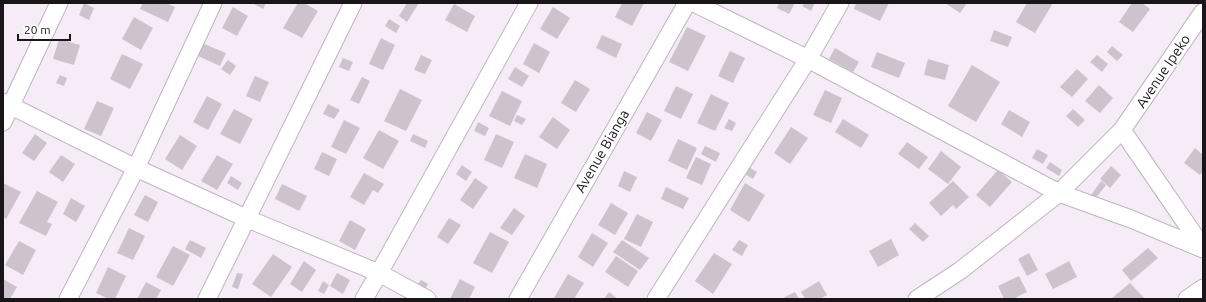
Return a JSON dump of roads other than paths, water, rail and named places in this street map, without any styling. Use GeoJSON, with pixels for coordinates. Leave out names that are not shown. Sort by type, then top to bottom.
{"type":"FeatureCollection","features":[{"type":"Feature","properties":{"kind":"street"},"geometry":{"type":"LineString","coordinates":[[3,122],[7,104],[59,3]]}},
{"type":"Feature","properties":{"kind":"street"},"geometry":{"type":"LineString","coordinates":[[68,299],[136,168],[213,3]]}},
{"type":"Feature","properties":{"kind":"street"},"geometry":{"type":"LineString","coordinates":[[207,299],[248,219],[353,3]]}},
{"type":"Feature","properties":{"kind":"street"},"geometry":{"type":"LineString","coordinates":[[364,299],[380,273],[528,3]]}},
{"type":"Feature","properties":{"kind":"street","name":"Avenue Bianga"},"geometry":{"type":"LineString","coordinates":[[518,299],[687,3]]}},
{"type":"Feature","properties":{"kind":"street"},"geometry":{"type":"LineString","coordinates":[[694,3],[808,59],[1059,193],[1131,219],[1203,248]]}},
{"type":"Feature","properties":{"kind":"street"},"geometry":{"type":"LineString","coordinates":[[656,299],[808,59],[840,3]]}},
{"type":"Feature","properties":{"kind":"street","name":"Avenue Ipeko"},"geometry":{"type":"LineString","coordinates":[[917,299],[961,270],[1059,193],[1122,130],[1203,12]]}},
{"type":"Feature","properties":{"kind":"street"},"geometry":{"type":"LineString","coordinates":[[7,104],[136,168],[248,219],[380,273],[427,299]]}},
{"type":"Feature","properties":{"kind":"street"},"geometry":{"type":"LineString","coordinates":[[1122,130],[1203,248]]}},
{"type":"Feature","properties":{"kind":"street"},"geometry":{"type":"LineString","coordinates":[[1187,299],[1203,288]]}}]}
